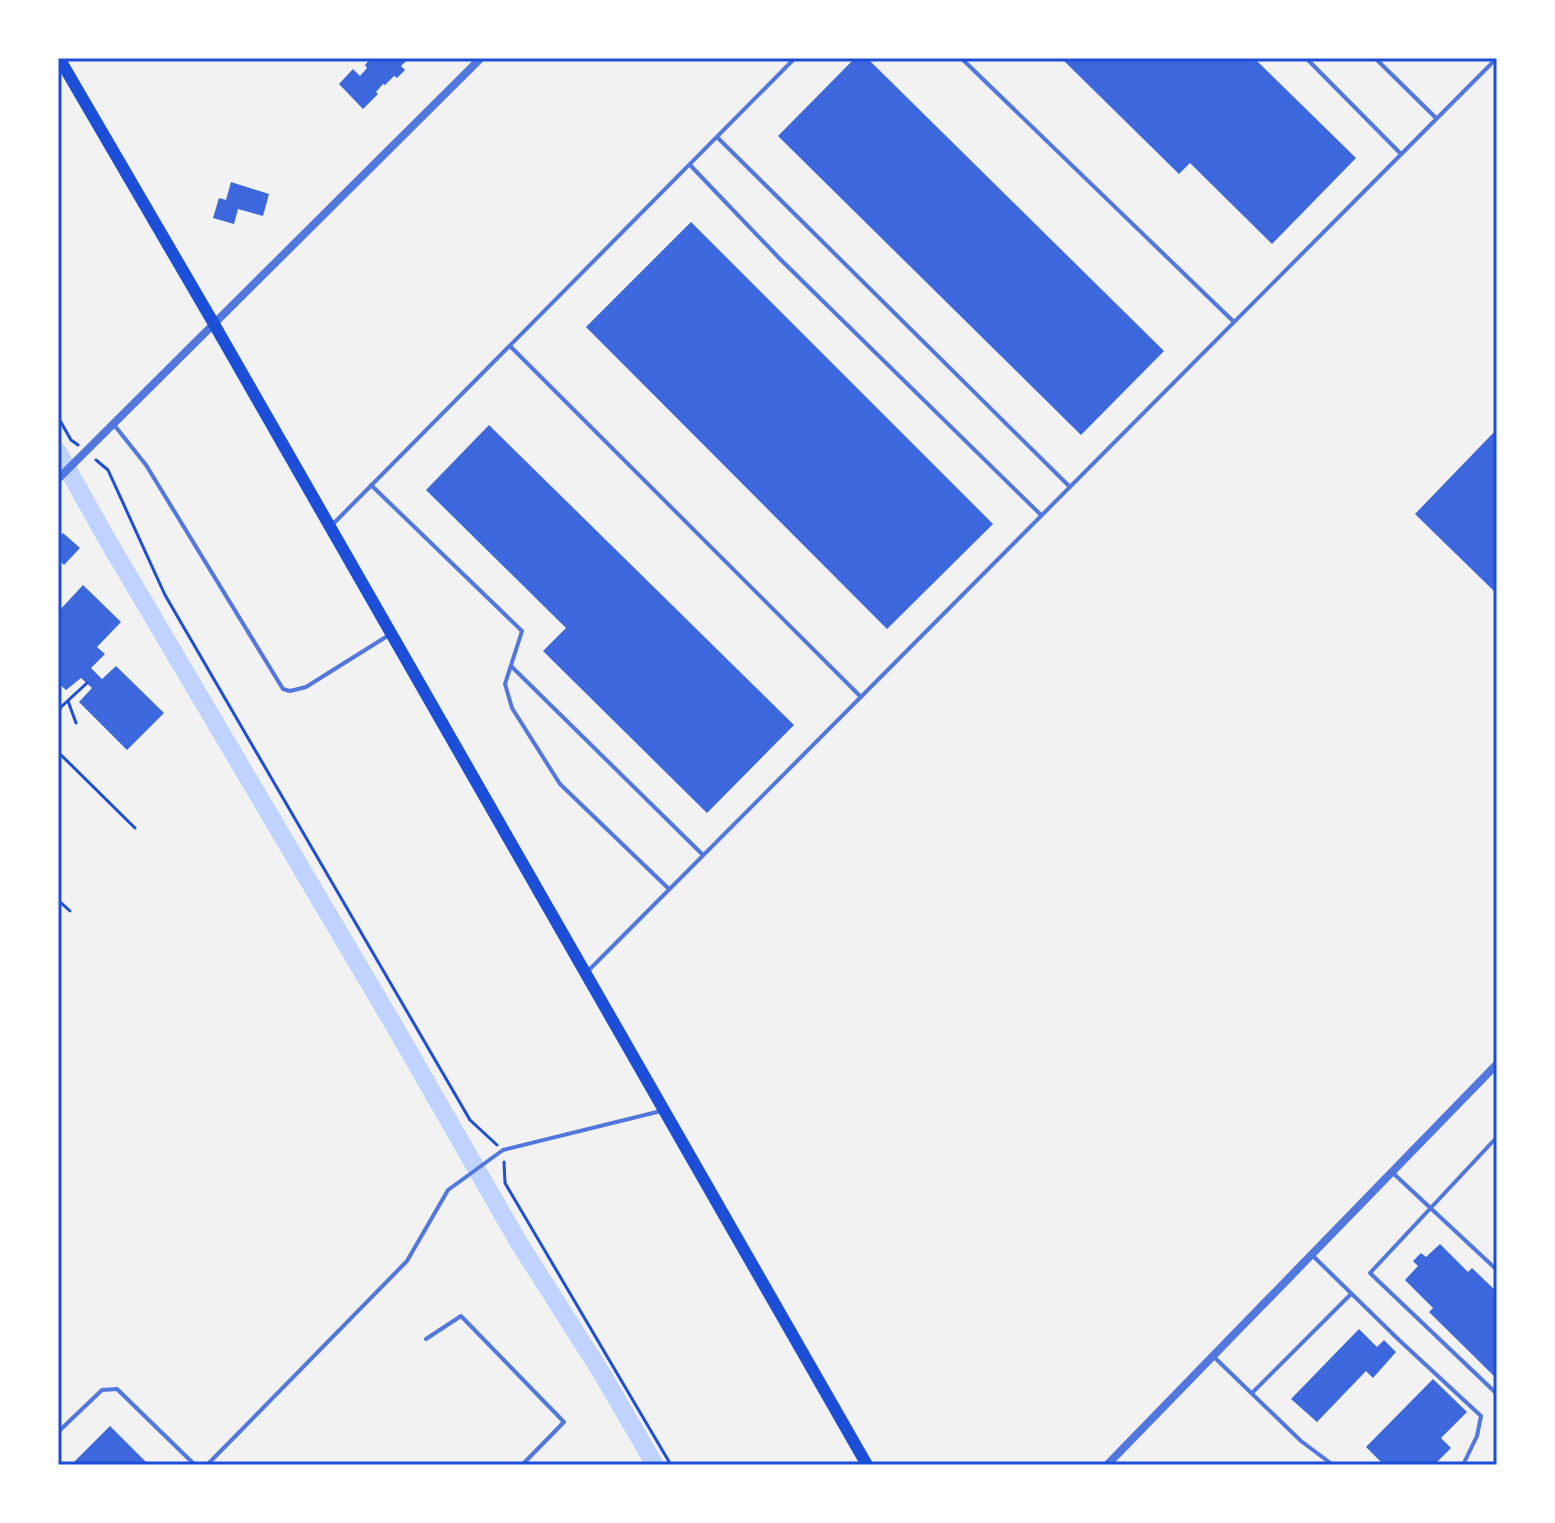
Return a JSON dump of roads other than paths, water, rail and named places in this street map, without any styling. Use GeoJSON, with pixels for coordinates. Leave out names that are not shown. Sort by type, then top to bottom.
{"type":"FeatureCollection","features":[{"type":"Feature","properties":{"kind":"main road"},"geometry":{"type":"LineString","coordinates":[[59,58],[867,1465]]}},
{"type":"Feature","properties":{"kind":"street"},"geometry":{"type":"LineString","coordinates":[[59,478],[481,58]]}},
{"type":"Feature","properties":{"kind":"street"},"geometry":{"type":"LineString","coordinates":[[1107,1465],[1497,1064]]}},
{"type":"Feature","properties":{"kind":"lane"},"geometry":{"type":"LineString","coordinates":[[330,527],[795,58]]}},
{"type":"Feature","properties":{"kind":"lane"},"geometry":{"type":"LineString","coordinates":[[961,58],[1234,322]]}},
{"type":"Feature","properties":{"kind":"lane"},"geometry":{"type":"LineString","coordinates":[[1306,58],[1401,154]]}},
{"type":"Feature","properties":{"kind":"lane"},"geometry":{"type":"LineString","coordinates":[[1375,58],[1436,118]]}},
{"type":"Feature","properties":{"kind":"lane"},"geometry":{"type":"LineString","coordinates":[[586,973],[1497,58]]}},
{"type":"Feature","properties":{"kind":"lane"},"geometry":{"type":"LineString","coordinates":[[717,137],[1070,487]]}},
{"type":"Feature","properties":{"kind":"lane"},"geometry":{"type":"LineString","coordinates":[[690,165],[780,259],[1041,515]]}},
{"type":"Feature","properties":{"kind":"lane"},"geometry":{"type":"LineString","coordinates":[[510,346],[861,697]]}},
{"type":"Feature","properties":{"kind":"lane"},"geometry":{"type":"LineString","coordinates":[[113,424],[146,465],[283,689],[290,691],[306,687],[391,634]]}},
{"type":"Feature","properties":{"kind":"lane"},"geometry":{"type":"LineString","coordinates":[[371,485],[522,631],[505,684],[512,708],[560,784],[669,889]]}},
{"type":"Feature","properties":{"kind":"lane"},"geometry":{"type":"LineString","coordinates":[[510,666],[703,855]]}},
{"type":"Feature","properties":{"kind":"lane"},"geometry":{"type":"LineString","coordinates":[[207,1465],[407,1261],[448,1190],[503,1150],[664,1110]]}},
{"type":"Feature","properties":{"kind":"lane"},"geometry":{"type":"LineString","coordinates":[[1497,1137],[1370,1273],[1497,1394]]}},
{"type":"Feature","properties":{"kind":"lane"},"geometry":{"type":"LineString","coordinates":[[1392,1172],[1497,1270]]}},
{"type":"Feature","properties":{"kind":"lane"},"geometry":{"type":"LineString","coordinates":[[1311,1254],[1481,1416],[1477,1436],[1463,1465]]}},
{"type":"Feature","properties":{"kind":"lane"},"geometry":{"type":"LineString","coordinates":[[1252,1393],[1351,1294]]}},
{"type":"Feature","properties":{"kind":"lane"},"geometry":{"type":"LineString","coordinates":[[426,1339],[461,1316],[564,1422],[522,1465]]}},
{"type":"Feature","properties":{"kind":"lane"},"geometry":{"type":"LineString","coordinates":[[1213,1355],[1301,1441],[1333,1465]]}},
{"type":"Feature","properties":{"kind":"lane"},"geometry":{"type":"LineString","coordinates":[[58,1432],[102,1390],[117,1389],[195,1465]]}},
{"type":"Feature","properties":{"kind":"waterway"},"geometry":{"type":"LineString","coordinates":[[58,452],[519,1243],[601,1372],[655,1465]]}}]}
